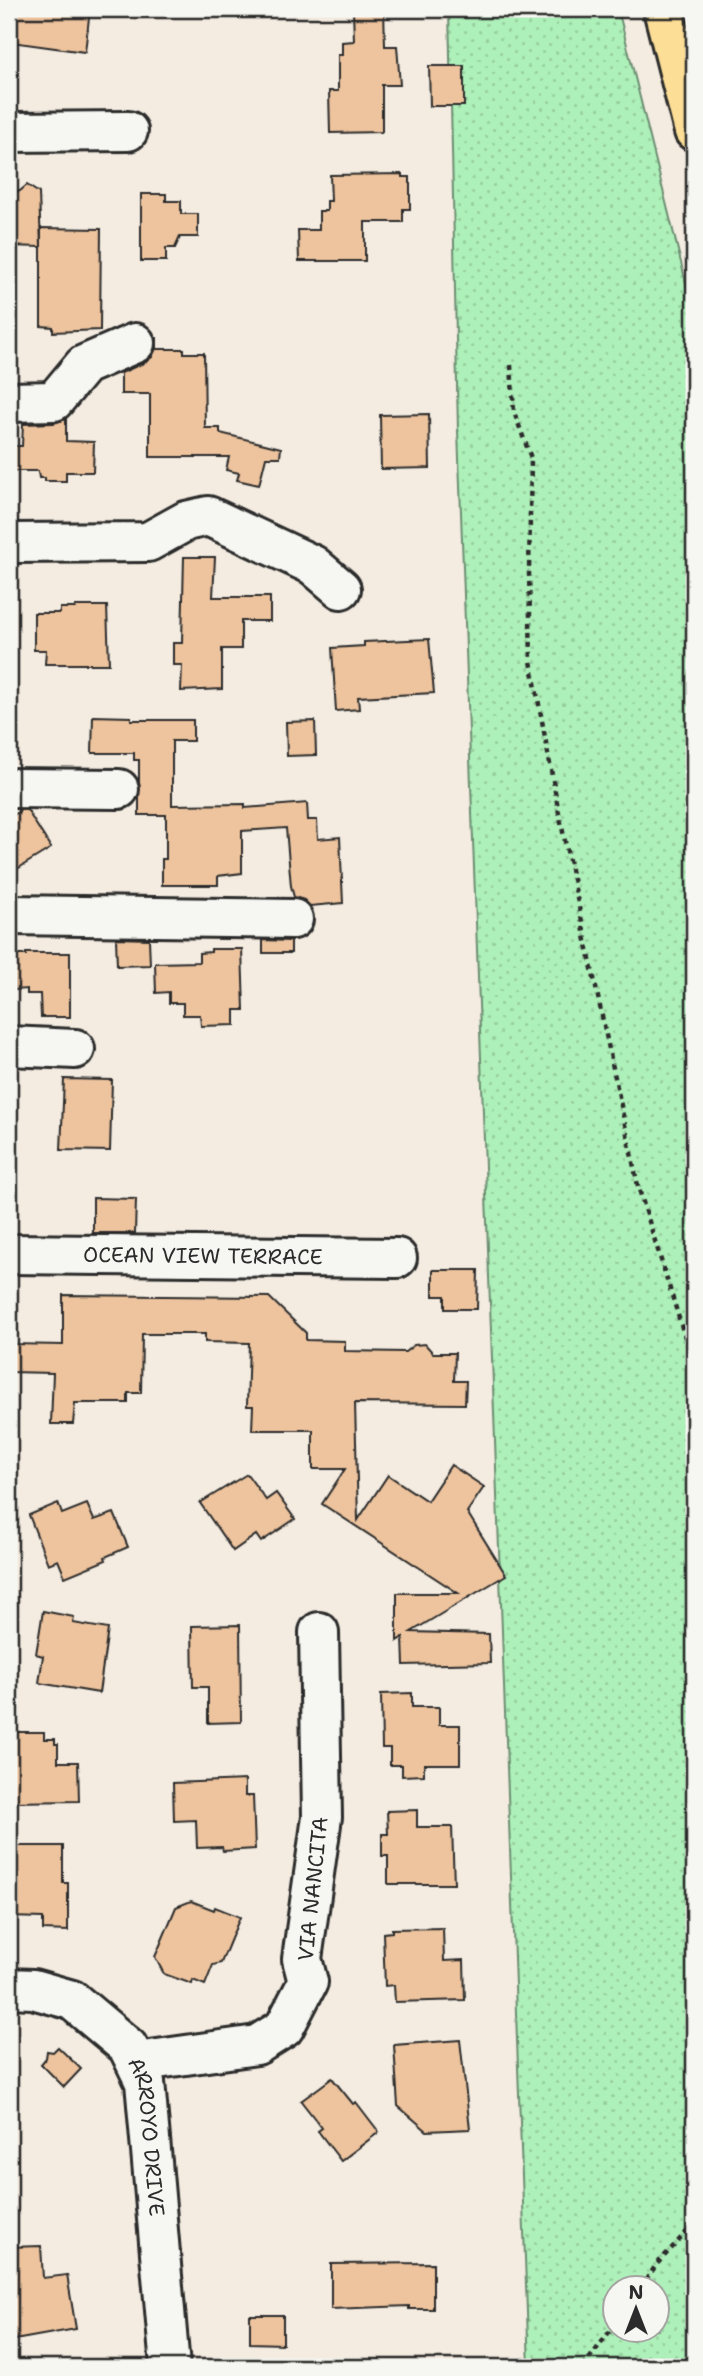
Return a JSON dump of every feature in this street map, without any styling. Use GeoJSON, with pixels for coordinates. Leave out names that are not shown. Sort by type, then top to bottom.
{"type":"FeatureCollection","features":[{"type":"Feature","properties":{"kind":"highway"},"geometry":{"type":"LineString","coordinates":[[663,9],[694,131]]}},
{"type":"Feature","properties":{"kind":"street"},"geometry":{"type":"LineString","coordinates":[[9,132],[128,131]]}},
{"type":"Feature","properties":{"kind":"street"},"geometry":{"type":"LineString","coordinates":[[9,401],[54,401],[84,365],[135,343]]}},
{"type":"Feature","properties":{"kind":"street"},"geometry":{"type":"LineString","coordinates":[[9,543],[148,542],[214,505],[313,565],[341,589]]}},
{"type":"Feature","properties":{"kind":"street"},"geometry":{"type":"LineString","coordinates":[[9,788],[119,789]]}},
{"type":"Feature","properties":{"kind":"street"},"geometry":{"type":"LineString","coordinates":[[9,915],[293,919]]}},
{"type":"Feature","properties":{"kind":"street"},"geometry":{"type":"LineString","coordinates":[[9,1046],[75,1049]]}},
{"type":"Feature","properties":{"kind":"street","name":"OCEAN VIEW TERRACE"},"geometry":{"type":"LineString","coordinates":[[9,1254],[397,1258]]}},
{"type":"Feature","properties":{"kind":"street","name":"VIA NANCITA"},"geometry":{"type":"LineString","coordinates":[[136,2062],[257,2045],[284,2028],[308,1982],[302,1959],[322,1817],[319,1632]]}},
{"type":"Feature","properties":{"kind":"street","name":"ARROYO DRIVE"},"geometry":{"type":"LineString","coordinates":[[9,1988],[33,1989],[72,2000],[128,2047],[145,2082],[170,2367]]}},
{"type":"Feature","properties":{"kind":"path"},"geometry":{"type":"LineString","coordinates":[[511,365],[514,412],[531,458],[531,661],[559,813],[638,1186],[687,1344],[694,1357]]}},
{"type":"Feature","properties":{"kind":"path"},"geometry":{"type":"LineString","coordinates":[[650,2274],[694,2224]]}},
{"type":"Feature","properties":{"kind":"path"},"geometry":{"type":"LineString","coordinates":[[583,2367],[602,2340]]}},
{"type":"Feature","properties":{"kind":"green space"},"geometry":{"type":"Polygon","coordinates":[[[449,9],[618,9],[694,315],[694,2367],[529,2367],[458,431],[449,9]]]}},
{"type":"Feature","properties":{"kind":"building"},"geometry":{"type":"Polygon","coordinates":[[[14,9],[90,9],[85,52],[11,42],[14,9]]]}},
{"type":"Feature","properties":{"kind":"building"},"geometry":{"type":"Polygon","coordinates":[[[353,9],[384,9],[385,46],[397,46],[400,85],[382,85],[382,132],[330,133],[329,91],[338,91],[338,55],[342,55],[342,42],[354,41],[353,9]]]}},
{"type":"Feature","properties":{"kind":"building"},"geometry":{"type":"Polygon","coordinates":[[[429,66],[464,66],[464,106],[430,106],[429,66]]]}},
{"type":"Feature","properties":{"kind":"building"},"geometry":{"type":"Polygon","coordinates":[[[402,174],[402,177],[410,177],[410,209],[403,209],[403,222],[365,222],[365,261],[299,261],[298,230],[319,230],[319,211],[327,211],[327,201],[331,201],[330,175],[402,174]]]}},
{"type":"Feature","properties":{"kind":"building"},"geometry":{"type":"Polygon","coordinates":[[[27,185],[39,193],[41,247],[9,246],[9,191],[20,191],[27,185]]]}},
{"type":"Feature","properties":{"kind":"building"},"geometry":{"type":"Polygon","coordinates":[[[141,194],[166,194],[166,201],[181,201],[181,214],[198,214],[198,237],[180,237],[175,248],[166,248],[166,261],[141,261],[141,194]]]}},
{"type":"Feature","properties":{"kind":"building"},"geometry":{"type":"Polygon","coordinates":[[[41,228],[101,229],[100,330],[53,332],[53,327],[41,326],[41,228]]]}},
{"type":"Feature","properties":{"kind":"building"},"geometry":{"type":"Polygon","coordinates":[[[157,346],[157,349],[184,349],[184,353],[204,353],[205,428],[220,428],[220,433],[281,448],[280,457],[266,457],[259,485],[237,480],[239,473],[226,470],[229,457],[150,457],[150,394],[121,394],[121,373],[152,357],[157,346]]]}},
{"type":"Feature","properties":{"kind":"building"},"geometry":{"type":"Polygon","coordinates":[[[429,414],[430,468],[381,469],[380,415],[429,414]]]}},
{"type":"Feature","properties":{"kind":"building"},"geometry":{"type":"Polygon","coordinates":[[[66,419],[66,441],[94,442],[93,472],[66,472],[66,481],[45,481],[45,478],[39,478],[38,471],[9,471],[9,446],[22,446],[23,424],[54,423],[66,419]]]}},
{"type":"Feature","properties":{"kind":"building"},"geometry":{"type":"Polygon","coordinates":[[[184,557],[215,557],[213,597],[270,597],[270,621],[241,621],[241,649],[222,649],[222,689],[181,691],[182,665],[173,665],[173,643],[182,643],[184,557]]]}},
{"type":"Feature","properties":{"kind":"building"},"geometry":{"type":"Polygon","coordinates":[[[107,606],[109,664],[45,664],[46,650],[34,650],[34,613],[60,613],[60,608],[107,606]]]}},
{"type":"Feature","properties":{"kind":"building"},"geometry":{"type":"Polygon","coordinates":[[[429,639],[434,693],[358,697],[359,709],[336,711],[332,648],[364,646],[364,642],[429,639]]]}},
{"type":"Feature","properties":{"kind":"building"},"geometry":{"type":"Polygon","coordinates":[[[93,716],[131,717],[131,720],[193,720],[193,741],[172,741],[172,805],[245,804],[245,808],[307,803],[308,820],[317,820],[318,839],[340,837],[343,903],[310,906],[304,900],[294,897],[286,828],[242,831],[242,873],[218,876],[218,885],[162,885],[162,859],[166,859],[166,815],[139,815],[139,760],[134,760],[134,753],[92,753],[93,716]]]}},
{"type":"Feature","properties":{"kind":"building"},"geometry":{"type":"Polygon","coordinates":[[[315,721],[316,755],[287,756],[286,722],[315,721]]]}},
{"type":"Feature","properties":{"kind":"building"},"geometry":{"type":"Polygon","coordinates":[[[21,810],[27,810],[51,848],[9,874],[9,818],[21,810]]]}},
{"type":"Feature","properties":{"kind":"building"},"geometry":{"type":"Polygon","coordinates":[[[116,938],[149,939],[150,965],[117,966],[116,938]]]}},
{"type":"Feature","properties":{"kind":"building"},"geometry":{"type":"Polygon","coordinates":[[[263,940],[291,941],[291,953],[263,953],[263,940]]]}},
{"type":"Feature","properties":{"kind":"building"},"geometry":{"type":"Polygon","coordinates":[[[211,949],[242,949],[244,1010],[235,1010],[235,1025],[201,1026],[200,1015],[183,1015],[183,1003],[169,1003],[169,992],[156,993],[155,963],[199,962],[199,953],[211,952],[211,949]]]}},
{"type":"Feature","properties":{"kind":"building"},"geometry":{"type":"Polygon","coordinates":[[[70,953],[70,1017],[41,1017],[40,994],[27,994],[27,989],[14,990],[13,955],[70,953]]]}},
{"type":"Feature","properties":{"kind":"building"},"geometry":{"type":"Polygon","coordinates":[[[64,1079],[112,1080],[110,1151],[61,1150],[64,1079]]]}},
{"type":"Feature","properties":{"kind":"building"},"geometry":{"type":"Polygon","coordinates":[[[93,1198],[136,1199],[135,1233],[93,1233],[93,1198]]]}},
{"type":"Feature","properties":{"kind":"building"},"geometry":{"type":"Polygon","coordinates":[[[433,1270],[478,1270],[477,1309],[445,1309],[445,1296],[433,1296],[433,1270]]]}},
{"type":"Feature","properties":{"kind":"building"},"geometry":{"type":"Polygon","coordinates":[[[63,1295],[269,1297],[306,1333],[306,1340],[345,1341],[345,1351],[405,1352],[414,1345],[425,1344],[433,1353],[455,1353],[454,1381],[466,1381],[465,1404],[355,1403],[358,1520],[388,1475],[427,1501],[451,1465],[484,1487],[467,1512],[506,1575],[411,1632],[489,1634],[490,1663],[404,1665],[403,1637],[397,1641],[397,1593],[458,1593],[322,1504],[345,1469],[313,1469],[313,1430],[252,1430],[253,1406],[247,1406],[249,1343],[205,1342],[205,1334],[142,1334],[141,1393],[128,1393],[128,1403],[75,1403],[73,1424],[51,1424],[53,1373],[9,1372],[9,1344],[63,1345],[63,1295]]]}},
{"type":"Feature","properties":{"kind":"building"},"geometry":{"type":"Polygon","coordinates":[[[247,1474],[266,1500],[276,1493],[295,1519],[261,1542],[256,1535],[233,1551],[200,1503],[247,1474]]]}},
{"type":"Feature","properties":{"kind":"building"},"geometry":{"type":"Polygon","coordinates":[[[58,1503],[62,1514],[87,1504],[94,1520],[114,1513],[128,1547],[105,1557],[106,1560],[65,1577],[58,1560],[48,1564],[29,1515],[58,1503]]]}},
{"type":"Feature","properties":{"kind":"building"},"geometry":{"type":"Polygon","coordinates":[[[43,1611],[74,1617],[73,1623],[108,1629],[99,1693],[39,1683],[43,1656],[36,1654],[43,1611]]]}},
{"type":"Feature","properties":{"kind":"building"},"geometry":{"type":"Polygon","coordinates":[[[240,1625],[241,1722],[208,1723],[208,1687],[193,1687],[192,1626],[240,1625]]]}},
{"type":"Feature","properties":{"kind":"building"},"geometry":{"type":"Polygon","coordinates":[[[412,1693],[412,1707],[439,1707],[439,1725],[460,1725],[460,1764],[424,1764],[424,1775],[402,1776],[402,1765],[390,1765],[390,1748],[382,1748],[381,1694],[412,1693]]]}},
{"type":"Feature","properties":{"kind":"building"},"geometry":{"type":"Polygon","coordinates":[[[9,1732],[44,1732],[44,1739],[55,1739],[55,1744],[58,1744],[58,1762],[78,1762],[79,1801],[9,1802],[9,1732]]]}},
{"type":"Feature","properties":{"kind":"building"},"geometry":{"type":"Polygon","coordinates":[[[245,1780],[245,1796],[253,1796],[255,1849],[223,1851],[222,1847],[197,1848],[196,1820],[174,1821],[173,1783],[245,1780]]]}},
{"type":"Feature","properties":{"kind":"building"},"geometry":{"type":"Polygon","coordinates":[[[417,1810],[417,1827],[452,1827],[454,1884],[388,1884],[388,1856],[382,1856],[382,1834],[388,1834],[387,1811],[417,1810]]]}},
{"type":"Feature","properties":{"kind":"building"},"geometry":{"type":"Polygon","coordinates":[[[9,1846],[63,1846],[63,1883],[68,1883],[68,1931],[43,1930],[43,1918],[9,1917],[9,1846]]]}},
{"type":"Feature","properties":{"kind":"building"},"geometry":{"type":"Polygon","coordinates":[[[191,1901],[240,1917],[221,1963],[213,1965],[205,1985],[193,1980],[192,1984],[164,1974],[155,1957],[176,1907],[191,1901]]]}},
{"type":"Feature","properties":{"kind":"building"},"geometry":{"type":"Polygon","coordinates":[[[443,1928],[444,1961],[464,1960],[465,2000],[395,2002],[394,1985],[385,1986],[383,1933],[392,1932],[392,1929],[443,1928]]]}},
{"type":"Feature","properties":{"kind":"building"},"geometry":{"type":"Polygon","coordinates":[[[460,2040],[470,2129],[427,2131],[398,2106],[394,2045],[460,2040]]]}},
{"type":"Feature","properties":{"kind":"building"},"geometry":{"type":"Polygon","coordinates":[[[58,2047],[81,2069],[64,2087],[41,2064],[47,2051],[53,2052],[58,2047]]]}},
{"type":"Feature","properties":{"kind":"building"},"geometry":{"type":"Polygon","coordinates":[[[332,2078],[353,2104],[356,2102],[379,2132],[341,2161],[318,2131],[322,2128],[301,2101],[332,2078]]]}},
{"type":"Feature","properties":{"kind":"building"},"geometry":{"type":"Polygon","coordinates":[[[41,2246],[43,2278],[67,2275],[76,2329],[9,2341],[9,2247],[41,2246]]]}},
{"type":"Feature","properties":{"kind":"building"},"geometry":{"type":"Polygon","coordinates":[[[433,2263],[433,2309],[409,2309],[409,2306],[331,2309],[331,2264],[433,2263]]]}},
{"type":"Feature","properties":{"kind":"building"},"geometry":{"type":"Polygon","coordinates":[[[250,2315],[283,2315],[283,2344],[250,2343],[250,2315]]]}}]}
